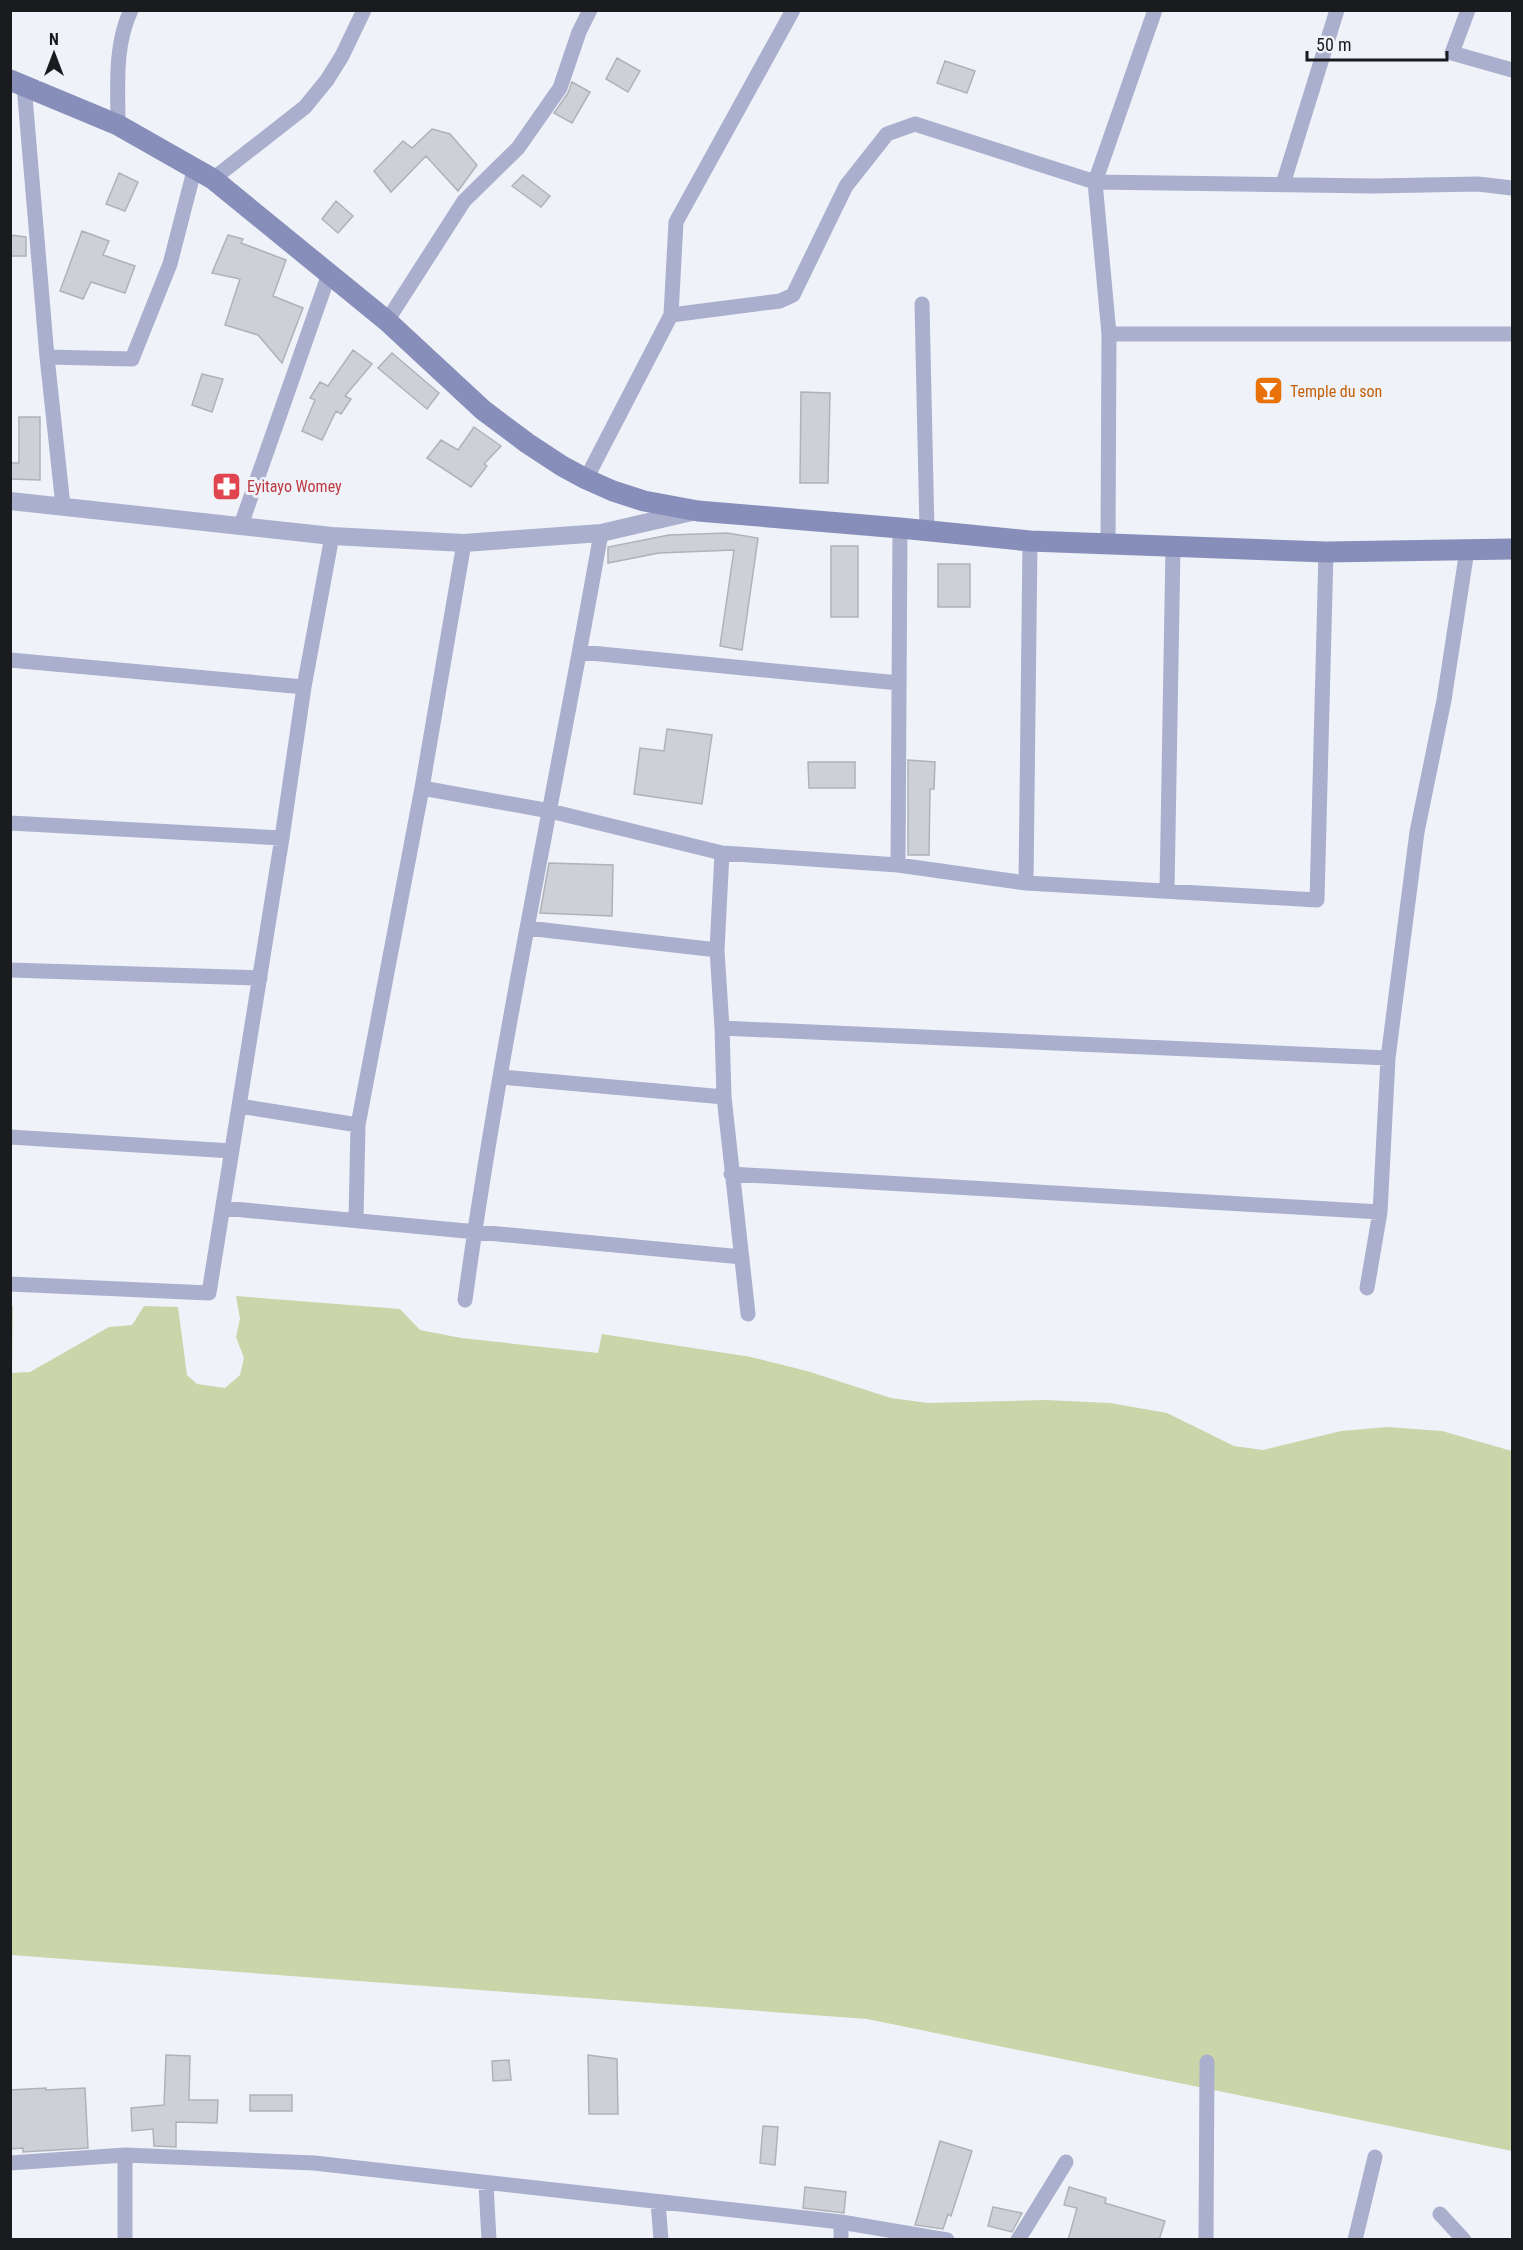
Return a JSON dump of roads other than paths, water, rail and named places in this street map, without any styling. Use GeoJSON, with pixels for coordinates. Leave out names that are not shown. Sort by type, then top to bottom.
{"type":"FeatureCollection","features":[{"type":"Feature","properties":{"kind":"main road"},"geometry":{"type":"LineString","coordinates":[[17,83],[118,125],[204,173],[387,321],[483,410],[527,443],[586,479],[644,501],[698,511],[1030,541],[1326,552],[1512,549]]}},
{"type":"Feature","properties":{"kind":"street"},"geometry":{"type":"LineString","coordinates":[[118,125],[119,49],[131,10]]}},
{"type":"Feature","properties":{"kind":"street"},"geometry":{"type":"LineString","coordinates":[[47,357],[132,359],[204,173],[305,107],[327,80],[342,56],[364,10]]}},
{"type":"Feature","properties":{"kind":"street"},"geometry":{"type":"LineString","coordinates":[[387,321],[464,201],[519,148],[560,88],[579,32],[590,10]]}},
{"type":"Feature","properties":{"kind":"street"},"geometry":{"type":"LineString","coordinates":[[586,479],[671,315],[676,222],[793,10]]}},
{"type":"Feature","properties":{"kind":"street"},"geometry":{"type":"LineString","coordinates":[[1108,543],[1109,334],[1095,182],[1155,10]]}},
{"type":"Feature","properties":{"kind":"street"},"geometry":{"type":"LineString","coordinates":[[1283,184],[1337,10]]}},
{"type":"Feature","properties":{"kind":"street"},"geometry":{"type":"LineString","coordinates":[[1468,10],[1452,53],[1512,70]]}},
{"type":"Feature","properties":{"kind":"street"},"geometry":{"type":"LineString","coordinates":[[17,83],[63,506]]}},
{"type":"Feature","properties":{"kind":"street"},"geometry":{"type":"LineString","coordinates":[[671,315],[780,301],[794,295],[846,186],[887,134],[915,124],[1095,182],[1374,186],[1478,184],[1512,188]]}},
{"type":"Feature","properties":{"kind":"street"},"geometry":{"type":"LineString","coordinates":[[241,525],[329,274]]}},
{"type":"Feature","properties":{"kind":"street"},"geometry":{"type":"LineString","coordinates":[[922,304],[927,531]]}},
{"type":"Feature","properties":{"kind":"street"},"geometry":{"type":"LineString","coordinates":[[1109,334],[1512,334]]}},
{"type":"Feature","properties":{"kind":"street"},"geometry":{"type":"LineString","coordinates":[[10,501],[332,536],[464,543],[601,533],[698,511]]}},
{"type":"Feature","properties":{"kind":"street"},"geometry":{"type":"LineString","coordinates":[[898,865],[900,528]]}},
{"type":"Feature","properties":{"kind":"street"},"geometry":{"type":"LineString","coordinates":[[465,1300],[474,1231],[527,928],[601,533]]}},
{"type":"Feature","properties":{"kind":"street"},"geometry":{"type":"LineString","coordinates":[[10,1284],[209,1293],[304,687],[332,536]]}},
{"type":"Feature","properties":{"kind":"street"},"geometry":{"type":"LineString","coordinates":[[1026,884],[1030,541]]}},
{"type":"Feature","properties":{"kind":"street"},"geometry":{"type":"LineString","coordinates":[[356,1219],[358,1125],[422,788],[464,543]]}},
{"type":"Feature","properties":{"kind":"street"},"geometry":{"type":"LineString","coordinates":[[1167,891],[1173,547]]}},
{"type":"Feature","properties":{"kind":"street"},"geometry":{"type":"LineString","coordinates":[[1368,1288],[1380,1212],[1388,1058],[1418,832],[1444,700],[1467,550]]}},
{"type":"Feature","properties":{"kind":"street"},"geometry":{"type":"LineString","coordinates":[[422,788],[550,811],[722,853],[898,865],[1026,884],[1317,900],[1326,552]]}},
{"type":"Feature","properties":{"kind":"street"},"geometry":{"type":"LineString","coordinates":[[580,652],[899,683]]}},
{"type":"Feature","properties":{"kind":"street"},"geometry":{"type":"LineString","coordinates":[[10,660],[304,687]]}},
{"type":"Feature","properties":{"kind":"street"},"geometry":{"type":"LineString","coordinates":[[10,823],[282,838]]}},
{"type":"Feature","properties":{"kind":"street"},"geometry":{"type":"LineString","coordinates":[[722,853],[717,950],[724,1097],[748,1314]]}},
{"type":"Feature","properties":{"kind":"street"},"geometry":{"type":"LineString","coordinates":[[527,928],[717,950]]}},
{"type":"Feature","properties":{"kind":"street"},"geometry":{"type":"LineString","coordinates":[[10,970],[260,978]]}},
{"type":"Feature","properties":{"kind":"street"},"geometry":{"type":"LineString","coordinates":[[722,1028],[1388,1058]]}},
{"type":"Feature","properties":{"kind":"street"},"geometry":{"type":"LineString","coordinates":[[501,1077],[724,1097]]}},
{"type":"Feature","properties":{"kind":"street"},"geometry":{"type":"LineString","coordinates":[[239,1106],[358,1125]]}},
{"type":"Feature","properties":{"kind":"street"},"geometry":{"type":"LineString","coordinates":[[10,1137],[232,1151]]}},
{"type":"Feature","properties":{"kind":"street"},"geometry":{"type":"LineString","coordinates":[[731,1174],[1380,1212]]}},
{"type":"Feature","properties":{"kind":"street"},"geometry":{"type":"LineString","coordinates":[[223,1208],[742,1257]]}},
{"type":"Feature","properties":{"kind":"street"},"geometry":{"type":"LineString","coordinates":[[1206,2240],[1207,2062]]}},
{"type":"Feature","properties":{"kind":"street"},"geometry":{"type":"LineString","coordinates":[[10,2163],[125,2155],[314,2163],[841,2222],[947,2240]]}},
{"type":"Feature","properties":{"kind":"street"},"geometry":{"type":"LineString","coordinates":[[125,2155],[125,2240]]}},
{"type":"Feature","properties":{"kind":"street"},"geometry":{"type":"LineString","coordinates":[[1355,2240],[1375,2157]]}},
{"type":"Feature","properties":{"kind":"street"},"geometry":{"type":"LineString","coordinates":[[1018,2240],[1066,2162]]}},
{"type":"Feature","properties":{"kind":"street"},"geometry":{"type":"LineString","coordinates":[[486,2184],[489,2240]]}},
{"type":"Feature","properties":{"kind":"street"},"geometry":{"type":"LineString","coordinates":[[658,2202],[661,2240]]}},
{"type":"Feature","properties":{"kind":"street"},"geometry":{"type":"LineString","coordinates":[[1440,2214],[1464,2240]]}},
{"type":"Feature","properties":{"kind":"street"},"geometry":{"type":"LineString","coordinates":[[841,2222],[841,2240]]}},
{"type":"Feature","properties":{"kind":"place","name":"Temple du son"},"geometry":{"type":"Point","coordinates":[1269,391]}},
{"type":"Feature","properties":{"kind":"place","name":"Eyitayo Womey"},"geometry":{"type":"Point","coordinates":[226,486]}}]}
